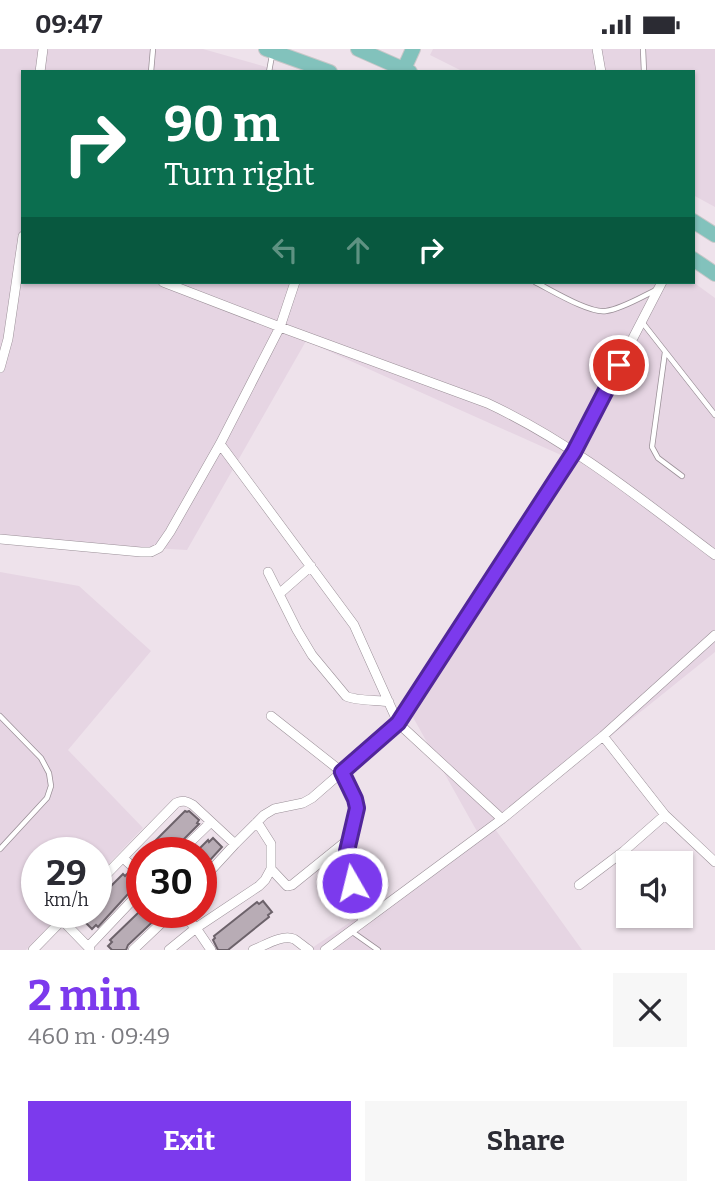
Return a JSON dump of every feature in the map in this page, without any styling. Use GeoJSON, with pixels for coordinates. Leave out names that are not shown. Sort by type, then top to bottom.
{"type":"FeatureCollection","features":[{"type":"Feature","properties":{"kind":"main road"},"geometry":{"type":"LineString","coordinates":[[358,49],[402,70]]}},
{"type":"Feature","properties":{"kind":"main road"},"geometry":{"type":"LineString","coordinates":[[404,70],[414,49]]}},
{"type":"Feature","properties":{"kind":"main road"},"geometry":{"type":"LineString","coordinates":[[269,50],[324,70]]}},
{"type":"Feature","properties":{"kind":"main road"},"geometry":{"type":"LineString","coordinates":[[695,222],[715,235]]}},
{"type":"Feature","properties":{"kind":"main road"},"geometry":{"type":"LineString","coordinates":[[695,259],[715,274]]}},
{"type":"Feature","properties":{"kind":"street"},"geometry":{"type":"LineString","coordinates":[[40,70],[43,49]]}},
{"type":"Feature","properties":{"kind":"street"},"geometry":{"type":"LineString","coordinates":[[597,49],[601,70]]}},
{"type":"Feature","properties":{"kind":"street"},"geometry":{"type":"LineString","coordinates":[[0,368],[8,339],[21,250]]}},
{"type":"Feature","properties":{"kind":"street"},"geometry":{"type":"LineString","coordinates":[[168,284],[503,411],[574,452],[617,481],[715,555]]}},
{"type":"Feature","properties":{"kind":"street"},"geometry":{"type":"LineString","coordinates":[[0,539],[141,552],[151,552],[159,548],[165,542],[220,444],[280,327],[294,284]]}},
{"type":"Feature","properties":{"kind":"street"},"geometry":{"type":"LineString","coordinates":[[217,864],[264,815],[274,809],[303,803],[312,798],[398,723],[574,452],[660,285]]}},
{"type":"Feature","properties":{"kind":"street"},"geometry":{"type":"LineString","coordinates":[[220,444],[354,625],[398,723],[502,819]]}},
{"type":"Feature","properties":{"kind":"street"},"geometry":{"type":"LineString","coordinates":[[279,594],[311,566]]}},
{"type":"Feature","properties":{"kind":"street"},"geometry":{"type":"LineString","coordinates":[[268,572],[297,630],[346,696],[351,699],[389,702]]}},
{"type":"Feature","properties":{"kind":"street"},"geometry":{"type":"LineString","coordinates":[[325,950],[502,819],[603,736],[715,635]]}},
{"type":"Feature","properties":{"kind":"street"},"geometry":{"type":"LineString","coordinates":[[271,716],[342,772],[355,799],[357,808],[349,839],[347,863],[363,922]]}},
{"type":"Feature","properties":{"kind":"street"},"geometry":{"type":"LineString","coordinates":[[603,736],[665,815],[715,862]]}},
{"type":"Feature","properties":{"kind":"street"},"geometry":{"type":"LineString","coordinates":[[112,869],[181,801],[187,801],[235,844]]}},
{"type":"Feature","properties":{"kind":"street"},"geometry":{"type":"LineString","coordinates":[[579,885],[665,815]]}},
{"type":"Feature","properties":{"kind":"street"},"geometry":{"type":"LineString","coordinates":[[196,837],[211,822]]}},
{"type":"Feature","properties":{"kind":"street"},"geometry":{"type":"LineString","coordinates":[[217,914],[260,886],[271,869],[271,843],[257,822]]}},
{"type":"Feature","properties":{"kind":"street"},"geometry":{"type":"LineString","coordinates":[[271,869],[284,884],[292,885],[349,839]]}},
{"type":"Feature","properties":{"kind":"street"},"geometry":{"type":"LineString","coordinates":[[123,858],[126,861]]}},
{"type":"Feature","properties":{"kind":"street"},"geometry":{"type":"LineString","coordinates":[[70,928],[90,948],[126,908]]}},
{"type":"Feature","properties":{"kind":"street"},"geometry":{"type":"LineString","coordinates":[[33,950],[54,928]]}},
{"type":"Feature","properties":{"kind":"street"},"geometry":{"type":"LineString","coordinates":[[133,950],[156,928]]}},
{"type":"Feature","properties":{"kind":"street"},"geometry":{"type":"LineString","coordinates":[[169,950],[196,928],[211,950]]}},
{"type":"Feature","properties":{"kind":"street"},"geometry":{"type":"LineString","coordinates":[[253,950],[289,938],[309,950]]}},
{"type":"Feature","properties":{"kind":"lane"},"geometry":{"type":"LineString","coordinates":[[151,70],[153,49]]}},
{"type":"Feature","properties":{"kind":"lane"},"geometry":{"type":"LineString","coordinates":[[643,49],[644,70]]}},
{"type":"Feature","properties":{"kind":"lane"},"geometry":{"type":"LineString","coordinates":[[269,50],[269,70]]}},
{"type":"Feature","properties":{"kind":"lane"},"geometry":{"type":"LineString","coordinates":[[539,284],[594,311],[616,309],[660,285]]}},
{"type":"Feature","properties":{"kind":"lane"},"geometry":{"type":"LineString","coordinates":[[642,321],[715,415]]}},
{"type":"Feature","properties":{"kind":"lane"},"geometry":{"type":"LineString","coordinates":[[665,352],[652,447],[653,453],[682,477]]}},
{"type":"Feature","properties":{"kind":"lane"},"geometry":{"type":"LineString","coordinates":[[0,716],[41,758],[49,773],[51,786],[47,798],[0,849]]}},
{"type":"Feature","properties":{"kind":"lane"},"geometry":{"type":"LineString","coordinates":[[351,931],[368,947],[378,950]]}},
{"type":"Feature","properties":{"kind":"shaded area"},"geometry":{"type":"Polygon","coordinates":[[[0,49],[203,49],[277,70],[21,70],[21,284],[695,283],[715,298],[715,652],[495,829],[582,950],[309,950],[479,835],[405,703],[561,455],[306,341],[187,550],[0,539],[0,49]]]}},
{"type":"Feature","properties":{"kind":"shaded area"},"geometry":{"type":"Polygon","coordinates":[[[433,49],[715,49],[715,207],[695,196],[695,70],[460,70],[430,55],[433,49]]]}},
{"type":"Feature","properties":{"kind":"shaded area"},"geometry":{"type":"Polygon","coordinates":[[[0,572],[79,586],[151,651],[68,750],[143,828],[134,837],[126,837],[126,846],[112,860],[112,837],[21,837],[21,928],[47,928],[26,950],[0,950],[0,572]]]}},
{"type":"Feature","properties":{"kind":"building"},"geometry":{"type":"Polygon","coordinates":[[[185,811],[189,811],[199,820],[199,824],[186,837],[159,837],[185,811]]]}},
{"type":"Feature","properties":{"kind":"building"},"geometry":{"type":"Polygon","coordinates":[[[123,874],[126,896],[112,912],[112,885],[123,874]]]}},
{"type":"Feature","properties":{"kind":"building"},"geometry":{"type":"Polygon","coordinates":[[[263,901],[272,912],[269,917],[228,950],[218,950],[214,936],[257,902],[259,904],[263,901]]]}},
{"type":"Feature","properties":{"kind":"building"},"geometry":{"type":"Polygon","coordinates":[[[126,925],[126,928],[146,928],[126,950],[112,950],[108,946],[112,942],[110,940],[126,925]]]}},
{"type":"Feature","properties":{"kind":"route"},"geometry":{"type":"LineString","coordinates":[[352,883],[347,851],[357,808],[342,772],[398,723],[574,452],[619,365]]}}]}
